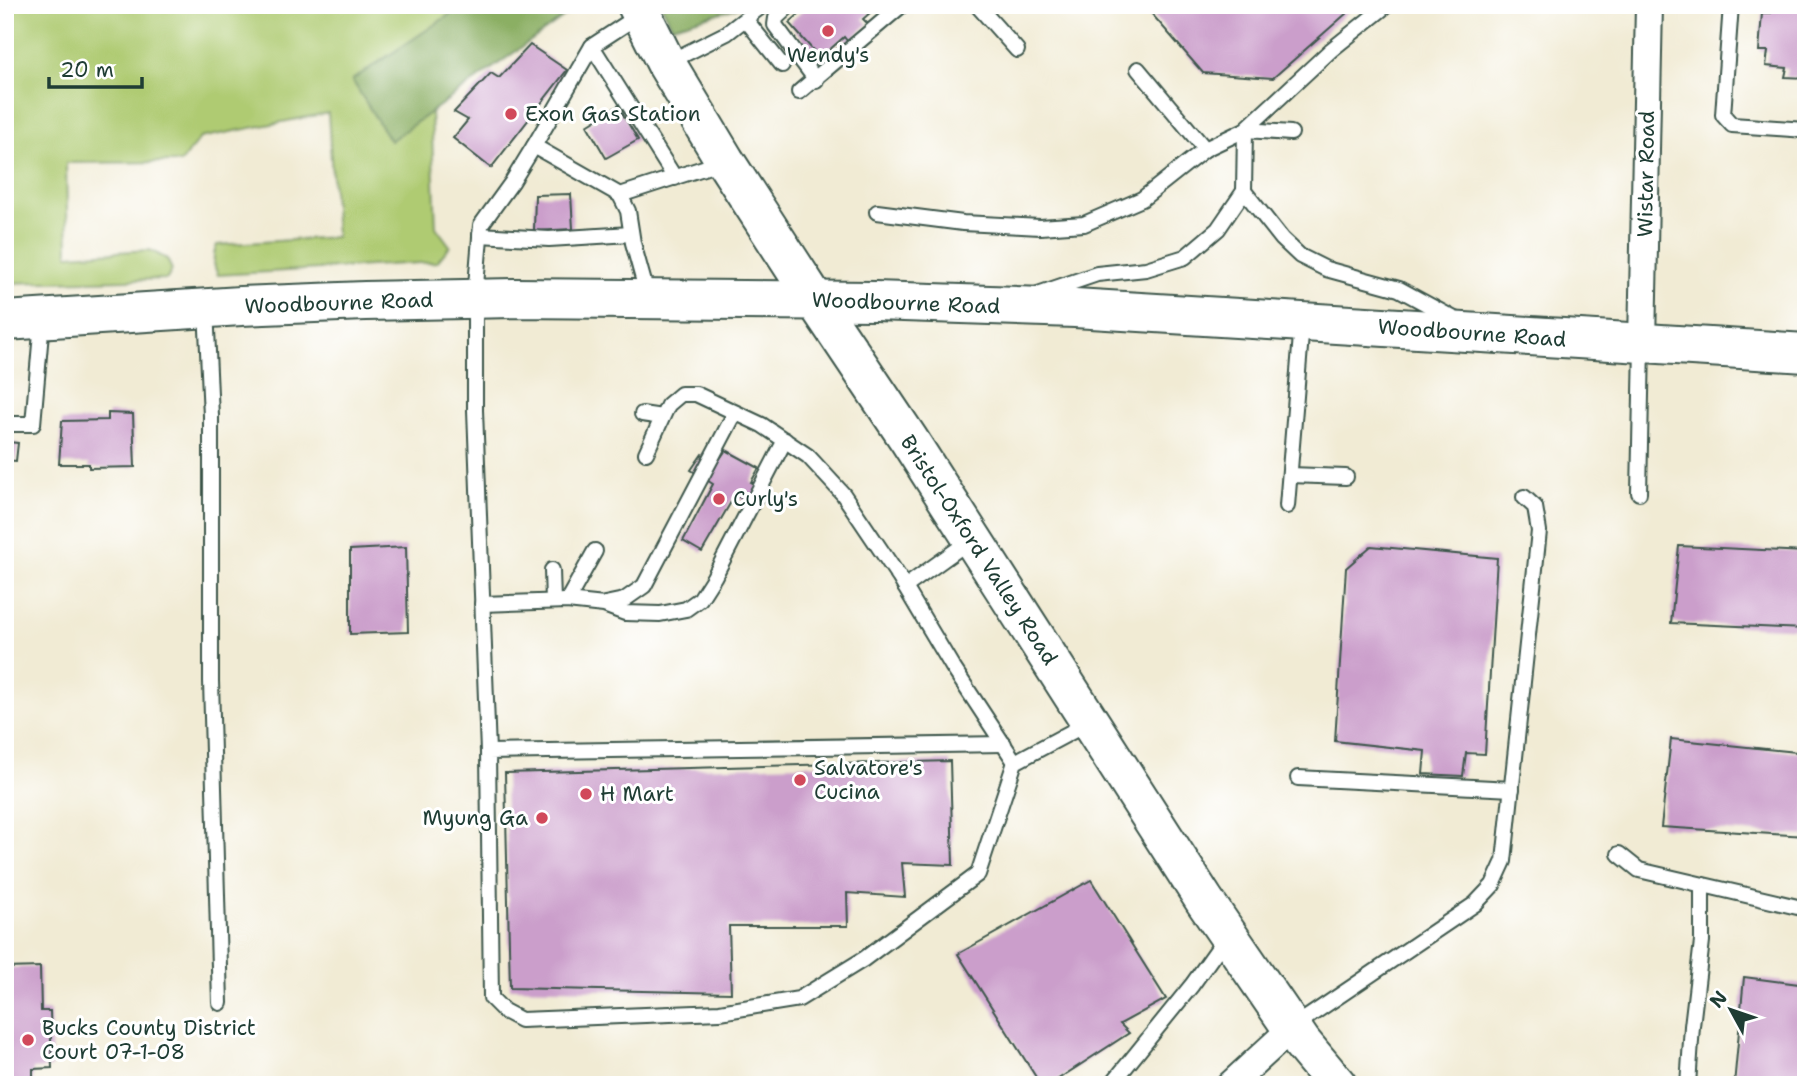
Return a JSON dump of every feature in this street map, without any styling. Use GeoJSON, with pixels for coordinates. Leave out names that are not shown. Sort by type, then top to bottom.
{"type":"FeatureCollection","features":[{"type":"Feature","properties":{"kind":"main road","name":"Bristol-Oxford Valley Road"},"geometry":{"type":"LineString","coordinates":[[639,10],[666,63],[814,300],[972,538],[1228,934],[1292,1028],[1337,1085]]}},
{"type":"Feature","properties":{"kind":"main road","name":"Woodbourne Road"},"geometry":{"type":"LineString","coordinates":[[23,321],[205,308],[475,298],[814,300],[1004,306],[1806,353]]}},
{"type":"Feature","properties":{"kind":"street","name":"Wistar Road"},"geometry":{"type":"LineString","coordinates":[[1642,343],[1649,5]]}},
{"type":"Feature","properties":{"kind":"street"},"geometry":{"type":"LineString","coordinates":[[1230,1085],[1292,1028]]}},
{"type":"Feature","properties":{"kind":"lane"},"geometry":{"type":"LineString","coordinates":[[666,63],[727,33],[763,5]]}},
{"type":"Feature","properties":{"kind":"lane"},"geometry":{"type":"LineString","coordinates":[[790,5],[776,18],[775,26],[816,80]]}},
{"type":"Feature","properties":{"kind":"lane"},"geometry":{"type":"LineString","coordinates":[[799,93],[902,5]]}},
{"type":"Feature","properties":{"kind":"lane"},"geometry":{"type":"LineString","coordinates":[[977,5],[1017,50]]}},
{"type":"Feature","properties":{"kind":"lane"},"geometry":{"type":"LineString","coordinates":[[877,212],[976,224],[1040,227],[1084,224],[1142,199],[1205,149],[1245,130],[1331,50],[1387,5]]}},
{"type":"Feature","properties":{"kind":"lane"},"geometry":{"type":"LineString","coordinates":[[1731,5],[1723,115],[1732,125],[1806,130]]}},
{"type":"Feature","properties":{"kind":"lane"},"geometry":{"type":"LineString","coordinates":[[639,10],[592,46],[512,182],[481,225],[475,298],[475,410],[488,752],[491,998],[504,1011],[521,1020],[720,1012],[799,999],[864,959],[978,874],[1015,762],[1090,722]]}},
{"type":"Feature","properties":{"kind":"lane"},"geometry":{"type":"LineString","coordinates":[[746,20],[782,65]]}},
{"type":"Feature","properties":{"kind":"lane"},"geometry":{"type":"LineString","coordinates":[[592,46],[674,178]]}},
{"type":"Feature","properties":{"kind":"lane"},"geometry":{"type":"LineString","coordinates":[[1138,69],[1205,149]]}},
{"type":"Feature","properties":{"kind":"lane"},"geometry":{"type":"LineString","coordinates":[[1245,130],[1291,133]]}},
{"type":"Feature","properties":{"kind":"lane"},"geometry":{"type":"LineString","coordinates":[[1004,306],[1097,274],[1146,269],[1185,257],[1218,229],[1244,191],[1245,130]]}},
{"type":"Feature","properties":{"kind":"lane"},"geometry":{"type":"LineString","coordinates":[[534,146],[620,195],[628,211],[631,234],[649,299]]}},
{"type":"Feature","properties":{"kind":"lane"},"geometry":{"type":"LineString","coordinates":[[620,195],[726,161]]}},
{"type":"Feature","properties":{"kind":"lane"},"geometry":{"type":"LineString","coordinates":[[1244,191],[1282,239],[1300,256],[1326,269],[1399,289],[1482,333]]}},
{"type":"Feature","properties":{"kind":"lane"},"geometry":{"type":"LineString","coordinates":[[480,235],[549,239],[631,234]]}},
{"type":"Feature","properties":{"kind":"lane"},"geometry":{"type":"LineString","coordinates":[[205,308],[211,416],[211,681],[220,1003]]}},
{"type":"Feature","properties":{"kind":"lane"},"geometry":{"type":"LineString","coordinates":[[5,424],[33,424],[23,321]]}},
{"type":"Feature","properties":{"kind":"lane"},"geometry":{"type":"LineString","coordinates":[[1287,506],[1302,322]]}},
{"type":"Feature","properties":{"kind":"lane"},"geometry":{"type":"LineString","coordinates":[[1639,492],[1642,343]]}},
{"type":"Feature","properties":{"kind":"lane"},"geometry":{"type":"LineString","coordinates":[[646,453],[668,405],[681,394],[696,394],[762,425],[808,456],[843,494],[1015,762]]}},
{"type":"Feature","properties":{"kind":"lane"},"geometry":{"type":"LineString","coordinates":[[604,605],[624,600],[644,586],[735,413]]}},
{"type":"Feature","properties":{"kind":"lane"},"geometry":{"type":"LineString","coordinates":[[642,414],[662,417]]}},
{"type":"Feature","properties":{"kind":"lane"},"geometry":{"type":"LineString","coordinates":[[482,604],[560,601],[604,605],[625,613],[660,614],[686,609],[700,599],[714,577],[785,440]]}},
{"type":"Feature","properties":{"kind":"lane"},"geometry":{"type":"LineString","coordinates":[[1290,475],[1346,477]]}},
{"type":"Feature","properties":{"kind":"lane"},"geometry":{"type":"LineString","coordinates":[[1292,1028],[1475,904],[1493,885],[1504,861],[1539,531],[1535,507],[1524,497]]}},
{"type":"Feature","properties":{"kind":"lane"},"geometry":{"type":"LineString","coordinates":[[905,587],[972,538]]}},
{"type":"Feature","properties":{"kind":"lane"},"geometry":{"type":"LineString","coordinates":[[560,601],[595,551]]}},
{"type":"Feature","properties":{"kind":"lane"},"geometry":{"type":"LineString","coordinates":[[552,570],[560,601]]}},
{"type":"Feature","properties":{"kind":"lane"},"geometry":{"type":"LineString","coordinates":[[488,752],[1004,744]]}},
{"type":"Feature","properties":{"kind":"lane"},"geometry":{"type":"LineString","coordinates":[[1298,778],[1512,789]]}},
{"type":"Feature","properties":{"kind":"lane"},"geometry":{"type":"LineString","coordinates":[[1619,854],[1639,870],[1806,909]]}},
{"type":"Feature","properties":{"kind":"lane"},"geometry":{"type":"LineString","coordinates":[[1688,1085],[1702,941],[1702,885]]}},
{"type":"Feature","properties":{"kind":"lane"},"geometry":{"type":"LineString","coordinates":[[1115,1079],[1192,985],[1228,934]]}},
{"type":"Feature","properties":{"kind":"green space"},"geometry":{"type":"Polygon","coordinates":[[[5,5],[464,5],[353,81],[390,140],[431,111],[436,227],[450,246],[437,262],[218,275],[214,260],[217,245],[336,237],[328,113],[200,138],[181,162],[66,163],[68,255],[150,250],[167,259],[172,270],[167,279],[5,283],[5,5]]]}},
{"type":"Feature","properties":{"kind":"green space"},"geometry":{"type":"Polygon","coordinates":[[[464,5],[578,7],[390,141],[352,80],[464,5]]]}},
{"type":"Feature","properties":{"kind":"green space"},"geometry":{"type":"Polygon","coordinates":[[[661,5],[748,5],[672,26],[661,5]]]}},
{"type":"Feature","properties":{"kind":"building","name":"Wendy's"},"geometry":{"type":"Polygon","coordinates":[[[809,5],[879,5],[863,19],[868,24],[848,42],[844,37],[820,58],[789,23],[809,5]]]}},
{"type":"Feature","properties":{"kind":"building"},"geometry":{"type":"Polygon","coordinates":[[[1144,5],[1356,5],[1273,78],[1203,73],[1144,5]]]}},
{"type":"Feature","properties":{"kind":"building"},"geometry":{"type":"Polygon","coordinates":[[[1770,5],[1806,5],[1806,78],[1785,77],[1787,68],[1766,66],[1768,51],[1759,51],[1762,13],[1771,13],[1770,5]]]}},
{"type":"Feature","properties":{"kind":"building"},"geometry":{"type":"Polygon","coordinates":[[[530,45],[567,70],[491,168],[453,138],[468,120],[454,112],[491,73],[499,78],[530,45]]]}},
{"type":"Feature","properties":{"kind":"building"},"geometry":{"type":"Polygon","coordinates":[[[618,106],[638,140],[606,158],[587,125],[618,106]]]}},
{"type":"Feature","properties":{"kind":"building"},"geometry":{"type":"Polygon","coordinates":[[[571,194],[573,229],[534,231],[535,195],[571,194]]]}},
{"type":"Feature","properties":{"kind":"building"},"geometry":{"type":"Polygon","coordinates":[[[108,413],[133,414],[135,467],[89,468],[89,464],[59,464],[62,421],[108,420],[108,413]]]}},
{"type":"Feature","properties":{"kind":"building"},"geometry":{"type":"Polygon","coordinates":[[[5,439],[18,443],[16,461],[5,460],[5,439]]]}},
{"type":"Feature","properties":{"kind":"building","name":"Curly's"},"geometry":{"type":"Polygon","coordinates":[[[726,450],[759,468],[751,482],[769,491],[758,508],[735,495],[702,552],[683,541],[713,484],[691,470],[702,454],[717,463],[726,450]]]}},
{"type":"Feature","properties":{"kind":"building"},"geometry":{"type":"Polygon","coordinates":[[[1371,546],[1497,558],[1485,754],[1466,753],[1463,776],[1423,774],[1425,751],[1335,741],[1346,568],[1371,546]]]}},
{"type":"Feature","properties":{"kind":"building"},"geometry":{"type":"Polygon","coordinates":[[[1679,546],[1806,552],[1806,629],[1671,623],[1679,546]]]}},
{"type":"Feature","properties":{"kind":"building"},"geometry":{"type":"Polygon","coordinates":[[[406,547],[408,632],[350,634],[350,550],[406,547]]]}},
{"type":"Feature","properties":{"kind":"building"},"geometry":{"type":"Polygon","coordinates":[[[1671,739],[1806,753],[1806,836],[1661,827],[1671,739]]]}},
{"type":"Feature","properties":{"kind":"building"},"geometry":{"type":"Polygon","coordinates":[[[950,761],[953,865],[902,863],[905,897],[847,893],[848,926],[729,926],[731,993],[510,988],[505,773],[950,761]]]}},
{"type":"Feature","properties":{"kind":"building"},"geometry":{"type":"Polygon","coordinates":[[[1091,880],[1166,999],[1120,1024],[1129,1033],[1049,1085],[1041,1085],[958,954],[1091,880]]]}},
{"type":"Feature","properties":{"kind":"building","name":"Bucks County District Court 07-1-08"},"geometry":{"type":"Polygon","coordinates":[[[40,967],[41,1011],[50,1011],[52,1068],[33,1069],[33,1085],[5,1085],[5,968],[40,967]]]}},
{"type":"Feature","properties":{"kind":"building"},"geometry":{"type":"Polygon","coordinates":[[[1744,977],[1806,985],[1806,1085],[1734,1085],[1744,977]]]}},
{"type":"Feature","properties":{"kind":"place","name":"Wendy's"},"geometry":{"type":"Point","coordinates":[828,31]}},
{"type":"Feature","properties":{"kind":"place","name":"Exon Gas Station"},"geometry":{"type":"Point","coordinates":[511,114]}},
{"type":"Feature","properties":{"kind":"place","name":"Curly's"},"geometry":{"type":"Point","coordinates":[719,499]}},
{"type":"Feature","properties":{"kind":"place","name":"Salvatore's Cucina"},"geometry":{"type":"Point","coordinates":[800,780]}},
{"type":"Feature","properties":{"kind":"place","name":"H Mart"},"geometry":{"type":"Point","coordinates":[586,794]}},
{"type":"Feature","properties":{"kind":"place","name":"Myung Ga"},"geometry":{"type":"Point","coordinates":[542,818]}},
{"type":"Feature","properties":{"kind":"place","name":"Bucks County District Court 07-1-08"},"geometry":{"type":"Point","coordinates":[28,1040]}}]}
